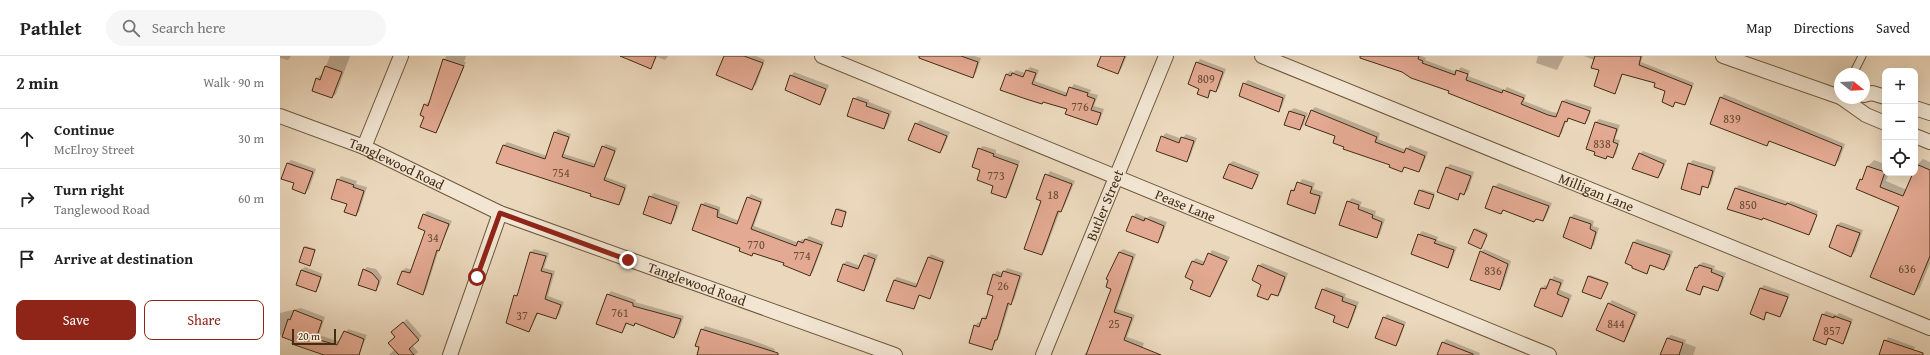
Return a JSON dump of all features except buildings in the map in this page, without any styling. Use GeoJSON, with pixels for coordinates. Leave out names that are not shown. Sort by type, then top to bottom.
{"type":"FeatureCollection","features":[{"type":"Feature","properties":{"kind":"street"},"geometry":{"type":"LineString","coordinates":[[364,147],[401,56]]}},
{"type":"Feature","properties":{"kind":"street","name":"Pease Lane"},"geometry":{"type":"LineString","coordinates":[[822,56],[1549,355]]}},
{"type":"Feature","properties":{"kind":"street","name":"Butler Street"},"geometry":{"type":"LineString","coordinates":[[1042,355],[1166,56]]}},
{"type":"Feature","properties":{"kind":"street","name":"Milligan Lane"},"geometry":{"type":"LineString","coordinates":[[1262,56],[1930,328]]}},
{"type":"Feature","properties":{"kind":"street"},"geometry":{"type":"LineString","coordinates":[[1723,56],[1834,95]]}},
{"type":"Feature","properties":{"kind":"street"},"geometry":{"type":"LineString","coordinates":[[1870,94],[1882,96]]}},
{"type":"Feature","properties":{"kind":"street"},"geometry":{"type":"LineString","coordinates":[[1852,104],[1866,115],[1882,122]]}},
{"type":"Feature","properties":{"kind":"street"},"geometry":{"type":"LineString","coordinates":[[1918,109],[1930,113]]}},
{"type":"Feature","properties":{"kind":"street","name":"Tanglewood Road"},"geometry":{"type":"LineString","coordinates":[[280,116],[364,147],[500,213],[894,355]]}},
{"type":"Feature","properties":{"kind":"street"},"geometry":{"type":"LineString","coordinates":[[1918,137],[1930,142]]}},
{"type":"Feature","properties":{"kind":"street"},"geometry":{"type":"LineString","coordinates":[[450,355],[500,213]]}},
{"type":"Feature","properties":{"kind":"lane"},"geometry":{"type":"LineString","coordinates":[[1856,68],[1862,56]]}},
{"type":"Feature","properties":{"kind":"route"},"geometry":{"type":"LineString","coordinates":[[477,277],[500,213],[628,260]]}}]}
